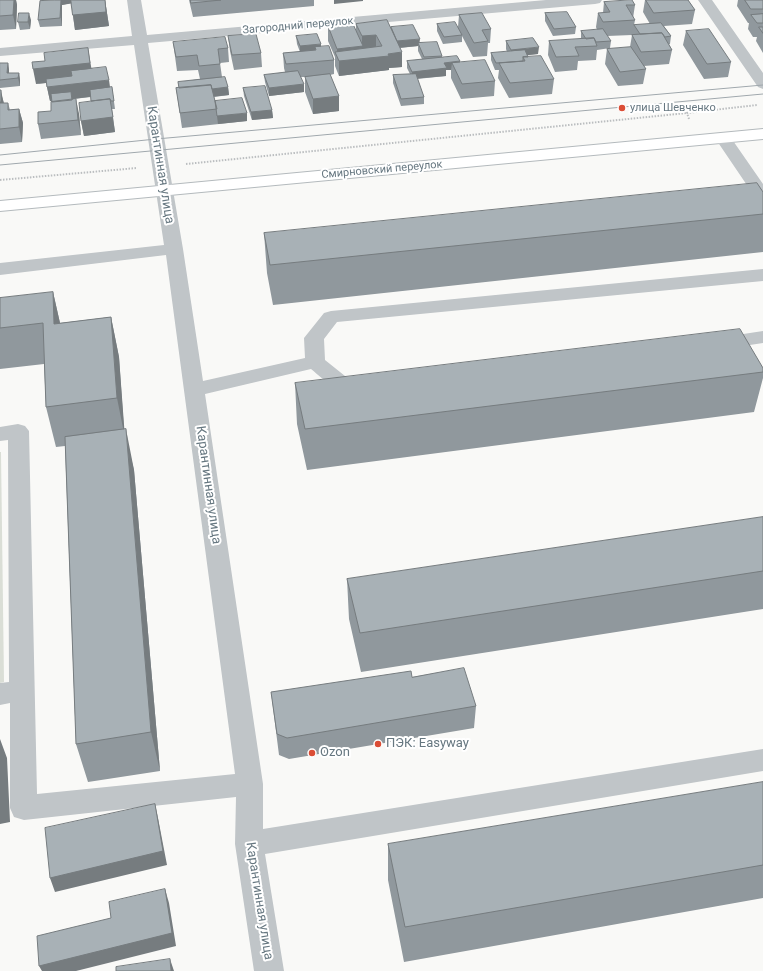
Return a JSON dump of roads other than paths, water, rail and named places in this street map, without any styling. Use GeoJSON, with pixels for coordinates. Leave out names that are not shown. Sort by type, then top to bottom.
{"type":"FeatureCollection","features":[{"type":"Feature","properties":{"kind":"main road","name":"Смирновский переулок"},"geometry":{"type":"LineString","coordinates":[[0,206],[763,134]]}},
{"type":"Feature","properties":{"kind":"street","name":"Карантинная улица"},"geometry":{"type":"LineString","coordinates":[[134,0],[174,249],[250,784],[249,844],[269,971]]}},
{"type":"Feature","properties":{"kind":"street","name":"Загородний переулок"},"geometry":{"type":"LineString","coordinates":[[0,52],[595,0]]}},
{"type":"Feature","properties":{"kind":"street"},"geometry":{"type":"LineString","coordinates":[[705,0],[763,84]]}},
{"type":"Feature","properties":{"kind":"street"},"geometry":{"type":"LineString","coordinates":[[723,138],[763,196]]}},
{"type":"Feature","properties":{"kind":"street"},"geometry":{"type":"LineString","coordinates":[[0,269],[174,249]]}},
{"type":"Feature","properties":{"kind":"street"},"geometry":{"type":"LineString","coordinates":[[379,390],[345,386],[315,362],[314,338],[330,317],[763,275]]}},
{"type":"Feature","properties":{"kind":"street"},"geometry":{"type":"LineString","coordinates":[[700,346],[763,337]]}},
{"type":"Feature","properties":{"kind":"street"},"geometry":{"type":"LineString","coordinates":[[194,390],[315,362]]}},
{"type":"Feature","properties":{"kind":"street"},"geometry":{"type":"LineString","coordinates":[[0,434],[18,431],[11,692],[24,808],[250,784]]}},
{"type":"Feature","properties":{"kind":"street"},"geometry":{"type":"LineString","coordinates":[[249,844],[763,760]]}},
{"type":"Feature","properties":{"kind":"tram line"},"geometry":{"type":"LineString","coordinates":[[0,155],[156,139],[763,85]]}},
{"type":"Feature","properties":{"kind":"tram line"},"geometry":{"type":"LineString","coordinates":[[0,165],[763,94]]}},
{"type":"Feature","properties":{"kind":"place","name":"улица Шевченко"},"geometry":{"type":"Point","coordinates":[622,108]}},
{"type":"Feature","properties":{"kind":"place","name":"ПЭК: Easyway"},"geometry":{"type":"Point","coordinates":[378,744]}},
{"type":"Feature","properties":{"kind":"place","name":"Ozon"},"geometry":{"type":"Point","coordinates":[312,753]}}]}
